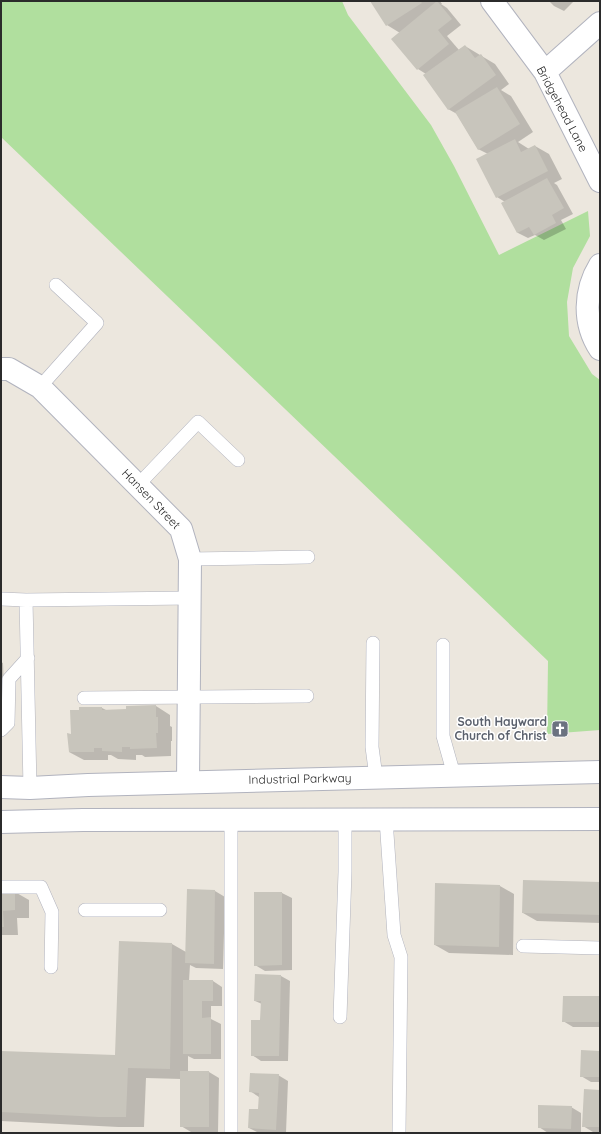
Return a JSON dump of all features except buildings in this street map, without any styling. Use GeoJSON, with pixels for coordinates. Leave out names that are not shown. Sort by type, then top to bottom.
{"type":"FeatureCollection","features":[{"type":"Feature","properties":{"kind":"main road","name":"Bridgehead Lane"},"geometry":{"type":"LineString","coordinates":[[492,1],[545,72],[600,181]]}},
{"type":"Feature","properties":{"kind":"main road"},"geometry":{"type":"LineString","coordinates":[[545,72],[600,22]]}},
{"type":"Feature","properties":{"kind":"main road"},"geometry":{"type":"LineString","coordinates":[[600,264],[589,290],[587,311],[591,332],[600,349]]}},
{"type":"Feature","properties":{"kind":"main road","name":"Hansen Street"},"geometry":{"type":"LineString","coordinates":[[1,369],[9,369],[40,387],[181,529],[190,559],[188,782]]}},
{"type":"Feature","properties":{"kind":"main road","name":"Industrial Parkway"},"geometry":{"type":"LineString","coordinates":[[1,787],[30,788],[188,782],[600,772]]}},
{"type":"Feature","properties":{"kind":"main road"},"geometry":{"type":"LineString","coordinates":[[1,822],[83,820],[600,819]]}},
{"type":"Feature","properties":{"kind":"lane"},"geometry":{"type":"LineString","coordinates":[[40,387],[96,323],[56,285]]}},
{"type":"Feature","properties":{"kind":"lane"},"geometry":{"type":"LineString","coordinates":[[138,485],[198,422],[238,460]]}},
{"type":"Feature","properties":{"kind":"lane"},"geometry":{"type":"LineString","coordinates":[[190,559],[308,557]]}},
{"type":"Feature","properties":{"kind":"lane"},"geometry":{"type":"LineString","coordinates":[[1,599],[190,598]]}},
{"type":"Feature","properties":{"kind":"lane"},"geometry":{"type":"LineString","coordinates":[[26,600],[30,788]]}},
{"type":"Feature","properties":{"kind":"lane"},"geometry":{"type":"LineString","coordinates":[[373,643],[372,747],[376,777]]}},
{"type":"Feature","properties":{"kind":"lane"},"geometry":{"type":"LineString","coordinates":[[443,645],[443,736],[454,775]]}},
{"type":"Feature","properties":{"kind":"lane"},"geometry":{"type":"LineString","coordinates":[[1,730],[8,723],[8,679],[28,658]]}},
{"type":"Feature","properties":{"kind":"lane"},"geometry":{"type":"LineString","coordinates":[[84,698],[307,696]]}},
{"type":"Feature","properties":{"kind":"lane"},"geometry":{"type":"LineString","coordinates":[[386,819],[394,935],[401,956],[399,1133]]}},
{"type":"Feature","properties":{"kind":"lane"},"geometry":{"type":"LineString","coordinates":[[231,1133],[232,820]]}},
{"type":"Feature","properties":{"kind":"lane"},"geometry":{"type":"LineString","coordinates":[[340,1017],[345,872],[344,820]]}},
{"type":"Feature","properties":{"kind":"lane"},"geometry":{"type":"LineString","coordinates":[[1,888],[41,887],[52,912],[51,967]]}},
{"type":"Feature","properties":{"kind":"lane"},"geometry":{"type":"LineString","coordinates":[[85,910],[160,910]]}},
{"type":"Feature","properties":{"kind":"lane"},"geometry":{"type":"LineString","coordinates":[[523,946],[600,948]]}},
{"type":"Feature","properties":{"kind":"green space"},"geometry":{"type":"Polygon","coordinates":[[[1,1],[342,1],[348,15],[431,125],[454,166],[499,255],[588,211],[590,236],[573,268],[567,302],[569,336],[592,374],[600,380],[600,730],[547,734],[548,661],[1,137],[1,1]]]}},
{"type":"Feature","properties":{"kind":"place","name":"South Hayward Church of Christ"},"geometry":{"type":"Point","coordinates":[560,729]}}]}
